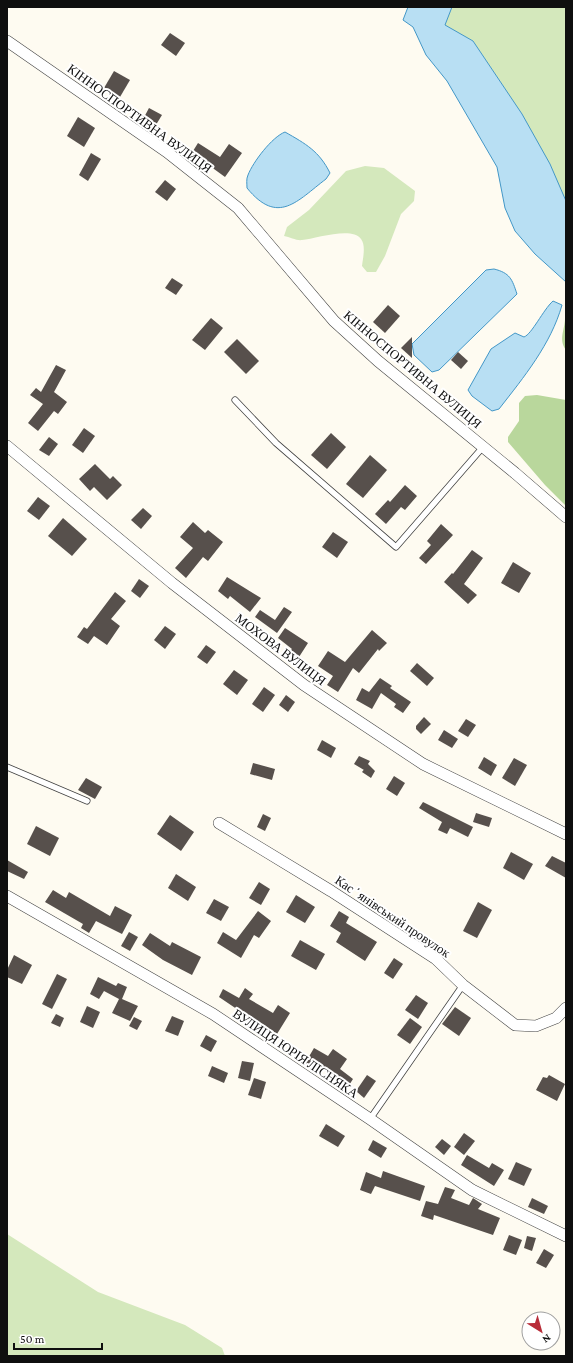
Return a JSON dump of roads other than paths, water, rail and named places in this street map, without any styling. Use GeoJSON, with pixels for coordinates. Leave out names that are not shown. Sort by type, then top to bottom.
{"type":"FeatureCollection","features":[{"type":"Feature","properties":{"kind":"street","name":"КІННОСПОРТИВНА ВУЛИЦЯ"},"geometry":{"type":"LineString","coordinates":[[7,40],[167,152],[238,208],[334,321],[378,361],[483,447],[566,518]]}},
{"type":"Feature","properties":{"kind":"street","name":"МОХОВА ВУЛИЦЯ"},"geometry":{"type":"LineString","coordinates":[[7,446],[172,583],[304,685],[423,764],[566,834]]}},
{"type":"Feature","properties":{"kind":"street","name":"Касʼянівський провулок"},"geometry":{"type":"LineString","coordinates":[[219,823],[331,891],[429,954],[463,985],[515,1025],[536,1026],[556,1018],[566,1008]]}},
{"type":"Feature","properties":{"kind":"street","name":"ВУЛИЦЯ ЮРІЯ ЛІСНЯКА"},"geometry":{"type":"LineString","coordinates":[[7,896],[213,1014],[370,1119],[472,1190],[566,1236]]}},
{"type":"Feature","properties":{"kind":"lane"},"geometry":{"type":"LineString","coordinates":[[235,400],[276,443],[396,547],[483,447]]}},
{"type":"Feature","properties":{"kind":"lane"},"geometry":{"type":"LineString","coordinates":[[7,767],[87,801]]}},
{"type":"Feature","properties":{"kind":"lane"},"geometry":{"type":"LineString","coordinates":[[370,1119],[463,985]]}},
{"type":"Feature","properties":{"kind":"water"},"geometry":{"type":"Polygon","coordinates":[[[408,7],[452,7],[445,25],[473,41],[522,114],[550,164],[566,201],[566,282],[535,254],[515,231],[505,208],[497,167],[447,81],[426,55],[413,27],[403,20],[408,7]]]}},
{"type":"Feature","properties":{"kind":"water"},"geometry":{"type":"Polygon","coordinates":[[[285,132],[311,149],[326,165],[330,173],[326,179],[296,202],[278,208],[268,206],[247,188],[247,177],[258,157],[274,139],[285,132]]]}},
{"type":"Feature","properties":{"kind":"water"},"geometry":{"type":"Polygon","coordinates":[[[494,269],[504,272],[510,277],[517,294],[439,370],[432,372],[414,355],[412,344],[486,270],[494,269]]]}},
{"type":"Feature","properties":{"kind":"water"},"geometry":{"type":"Polygon","coordinates":[[[553,301],[562,305],[544,347],[499,409],[492,411],[472,396],[468,390],[491,349],[515,333],[524,337],[527,335],[553,301]]]}}]}
